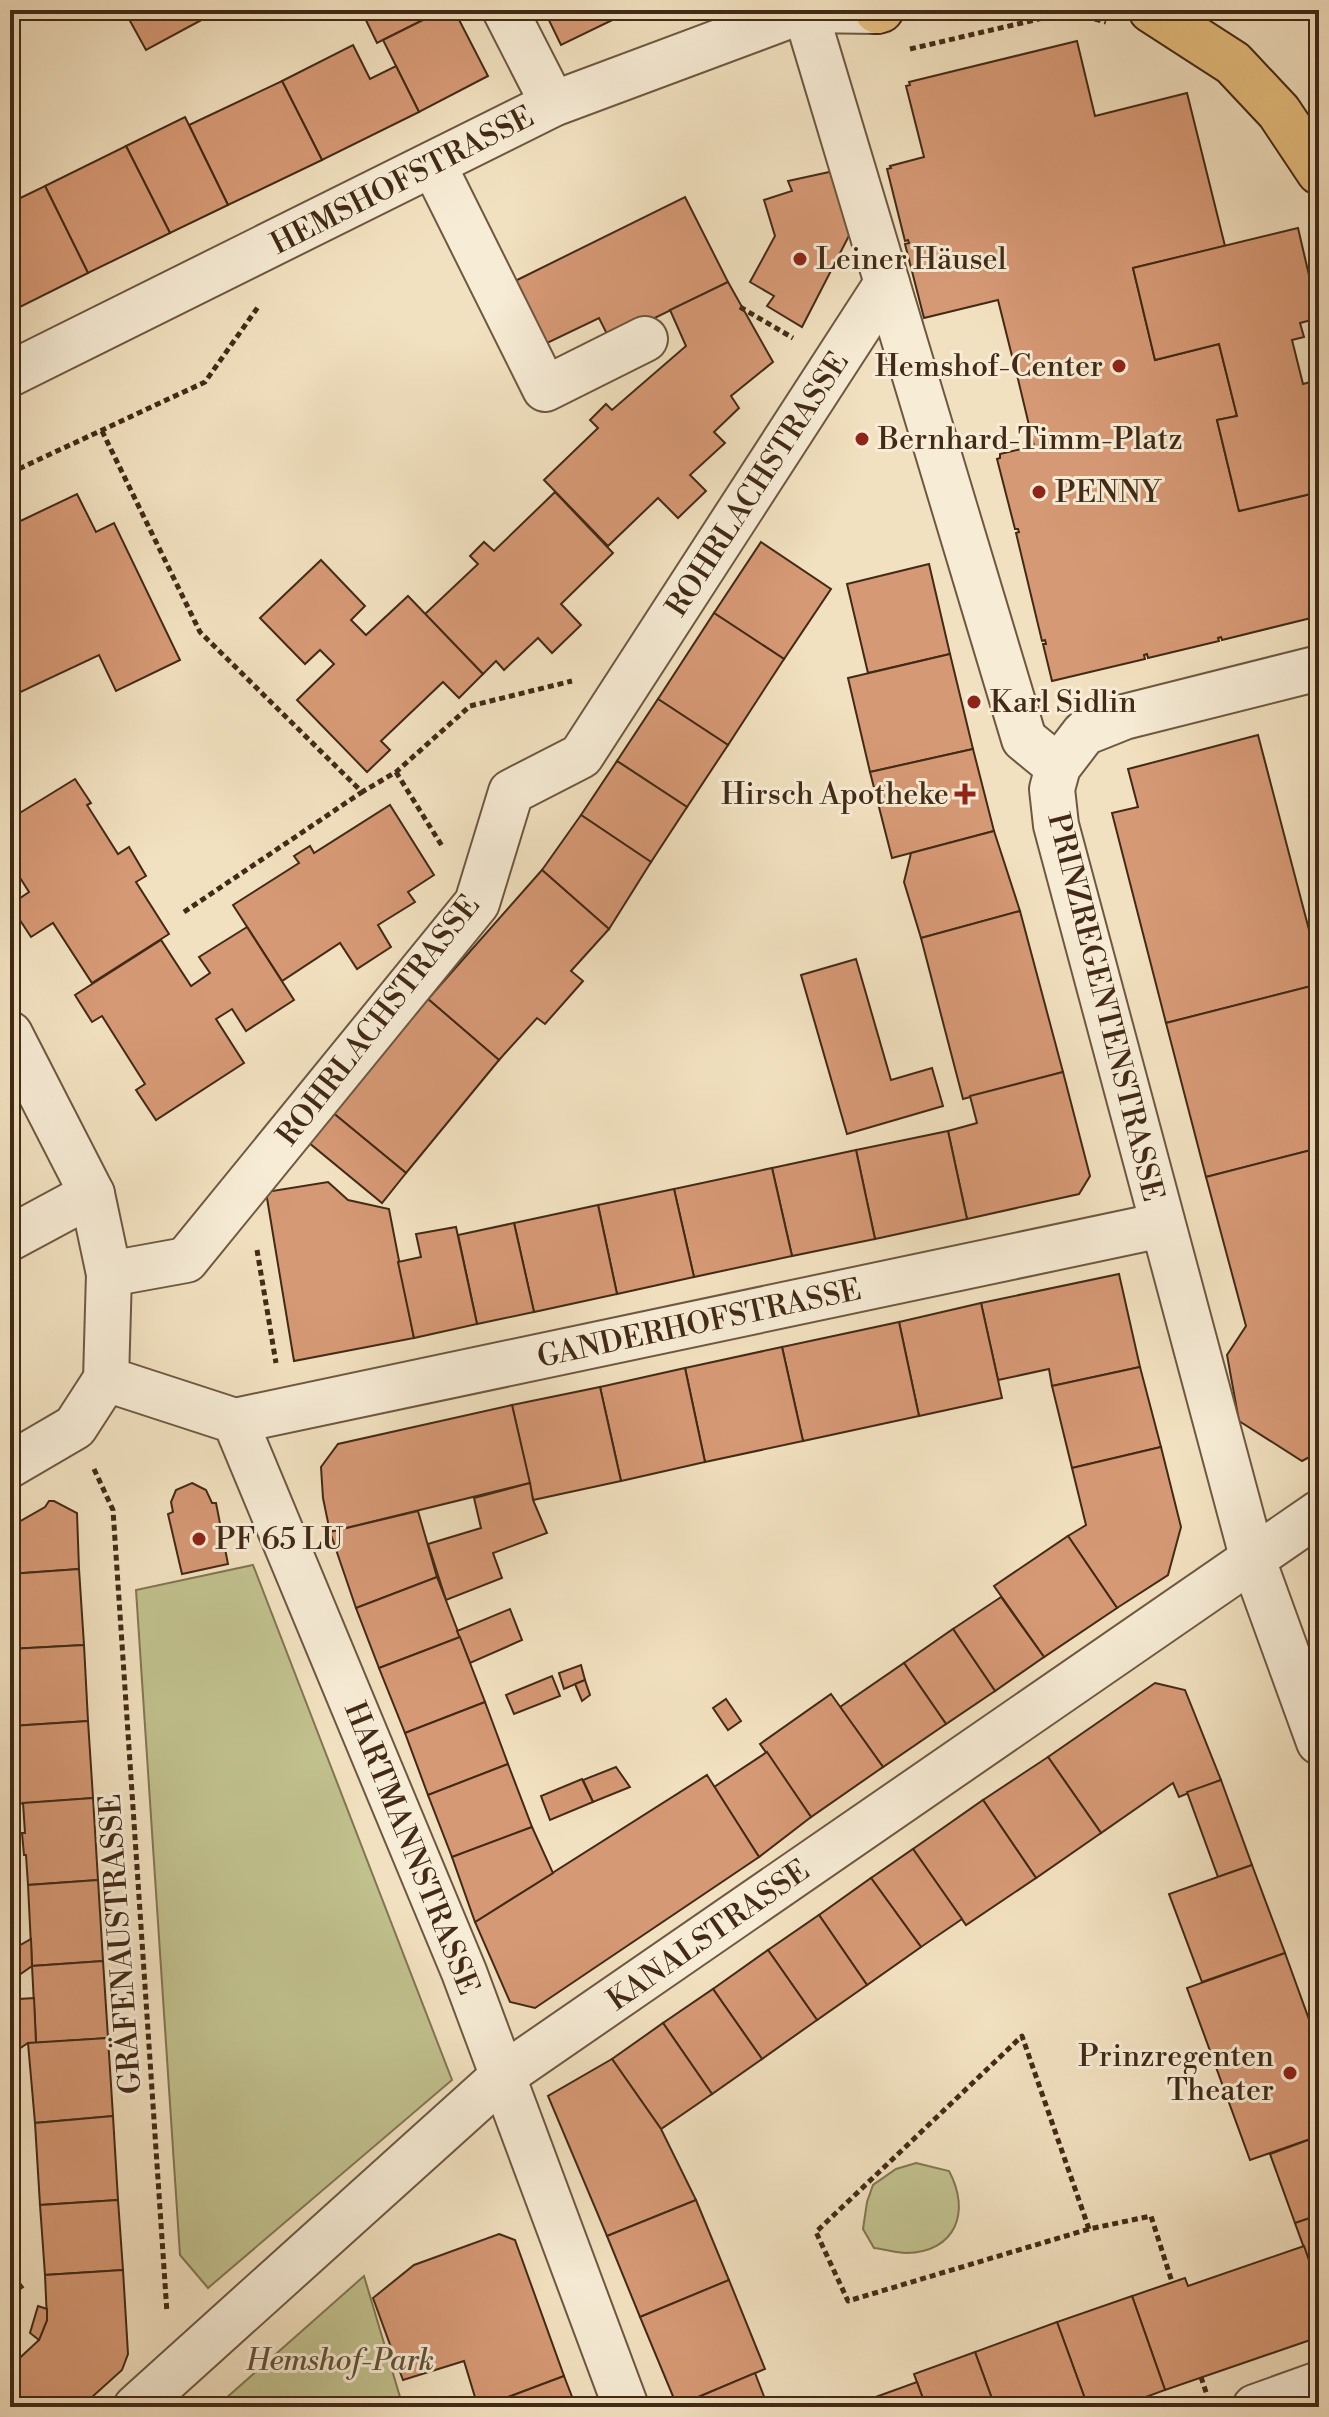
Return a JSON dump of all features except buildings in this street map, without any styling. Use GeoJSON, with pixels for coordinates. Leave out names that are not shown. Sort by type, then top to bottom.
{"type":"FeatureCollection","features":[{"type":"Feature","properties":{"kind":"main road"},"geometry":{"type":"LineString","coordinates":[[1217,10],[1233,63]]}},
{"type":"Feature","properties":{"kind":"main road"},"geometry":{"type":"LineString","coordinates":[[1134,18],[1233,63],[1279,112],[1319,172]]}},
{"type":"Feature","properties":{"kind":"street"},"geometry":{"type":"LineString","coordinates":[[505,10],[553,104]]}},
{"type":"Feature","properties":{"kind":"street","name":"HEMSHOFSTRASSE"},"geometry":{"type":"LineString","coordinates":[[10,374],[553,104],[805,10],[879,11]]}},
{"type":"Feature","properties":{"kind":"street","name":"PRINZREGENTENSTRASSE"},"geometry":{"type":"LineString","coordinates":[[805,10],[1024,739],[1058,767],[1052,789],[1056,825],[1162,1225],[1253,1560],[1319,1742]]}},
{"type":"Feature","properties":{"kind":"street"},"geometry":{"type":"LineString","coordinates":[[433,164],[545,389],[645,339]]}},
{"type":"Feature","properties":{"kind":"street","name":"ROHRLACHSTRASSE"},"geometry":{"type":"LineString","coordinates":[[109,1274],[186,1260],[477,903],[511,792],[581,756],[887,283]]}},
{"type":"Feature","properties":{"kind":"street"},"geometry":{"type":"LineString","coordinates":[[1058,767],[1084,733],[1124,717],[1319,668]]}},
{"type":"Feature","properties":{"kind":"street"},"geometry":{"type":"LineString","coordinates":[[10,1034],[92,1194],[109,1274],[106,1379],[75,1427],[10,1465]]}},
{"type":"Feature","properties":{"kind":"street"},"geometry":{"type":"LineString","coordinates":[[10,1238],[92,1194]]}},
{"type":"Feature","properties":{"kind":"street","name":"GANDERHOFSTRASSE"},"geometry":{"type":"LineString","coordinates":[[235,1421],[1162,1225]]}},
{"type":"Feature","properties":{"kind":"street"},"geometry":{"type":"LineString","coordinates":[[106,1379],[235,1421]]}},
{"type":"Feature","properties":{"kind":"street","name":"HARTMANNSTRASSE"},"geometry":{"type":"LineString","coordinates":[[235,1421],[464,1972],[626,2407]]}},
{"type":"Feature","properties":{"kind":"street","name":"KANALSTRASSE"},"geometry":{"type":"LineString","coordinates":[[136,2407],[504,2075],[1319,1513]]}},
{"type":"Feature","properties":{"kind":"street"},"geometry":{"type":"LineString","coordinates":[[1255,2407],[1319,2384]]}},
{"type":"Feature","properties":{"kind":"path"},"geometry":{"type":"LineString","coordinates":[[906,50],[1069,12],[1134,18]]}},
{"type":"Feature","properties":{"kind":"path"},"geometry":{"type":"LineString","coordinates":[[10,473],[205,382],[262,300],[243,259]]}},
{"type":"Feature","properties":{"kind":"path"},"geometry":{"type":"LineString","coordinates":[[740,307],[834,364]]}},
{"type":"Feature","properties":{"kind":"path"},"geometry":{"type":"LineString","coordinates":[[102,431],[200,632],[362,792]]}},
{"type":"Feature","properties":{"kind":"path"},"geometry":{"type":"LineString","coordinates":[[184,912],[396,772],[470,706],[588,677],[621,698]]}},
{"type":"Feature","properties":{"kind":"path"},"geometry":{"type":"LineString","coordinates":[[396,772],[477,903]]}},
{"type":"Feature","properties":{"kind":"path"},"geometry":{"type":"LineString","coordinates":[[246,1187],[285,1411]]}},
{"type":"Feature","properties":{"kind":"path","name":"GRÄFENAUSTRASSE"},"geometry":{"type":"LineString","coordinates":[[113,1510],[171,2374]]}},
{"type":"Feature","properties":{"kind":"path"},"geometry":{"type":"LineString","coordinates":[[1089,2229],[1022,2036],[816,2232],[848,2301],[1089,2229],[1151,2216],[1172,2282]]}},
{"type":"Feature","properties":{"kind":"green space"},"geometry":{"type":"Polygon","coordinates":[[[253,1565],[452,2080],[208,2288],[180,2255],[136,1590],[253,1565]]]}},
{"type":"Feature","properties":{"kind":"green space"},"geometry":{"type":"Polygon","coordinates":[[[916,2163],[949,2171],[959,2201],[954,2227],[937,2246],[923,2251],[902,2253],[874,2248],[863,2229],[873,2185],[896,2169],[916,2163]]]}},
{"type":"Feature","properties":{"kind":"green space","name":"Hemshof-Park"},"geometry":{"type":"Polygon","coordinates":[[[364,2276],[403,2407],[216,2407],[364,2276]]]}},
{"type":"Feature","properties":{"kind":"place","name":"Leiner Häusel"},"geometry":{"type":"Point","coordinates":[800,259]}},
{"type":"Feature","properties":{"kind":"place","name":"Hemshof-Center"},"geometry":{"type":"Point","coordinates":[1119,366]}},
{"type":"Feature","properties":{"kind":"place","name":"Bernhard-Timm-Platz"},"geometry":{"type":"Point","coordinates":[862,439]}},
{"type":"Feature","properties":{"kind":"place","name":"PENNY"},"geometry":{"type":"Point","coordinates":[1039,492]}},
{"type":"Feature","properties":{"kind":"place","name":"Karl Sidlin"},"geometry":{"type":"Point","coordinates":[974,702]}},
{"type":"Feature","properties":{"kind":"place","name":"Hirsch Apotheke"},"geometry":{"type":"Point","coordinates":[965,794]}},
{"type":"Feature","properties":{"kind":"place","name":"PF 65 LU"},"geometry":{"type":"Point","coordinates":[199,1539]}},
{"type":"Feature","properties":{"kind":"place","name":"Prinzregenten Theater"},"geometry":{"type":"Point","coordinates":[1290,2073]}}]}
